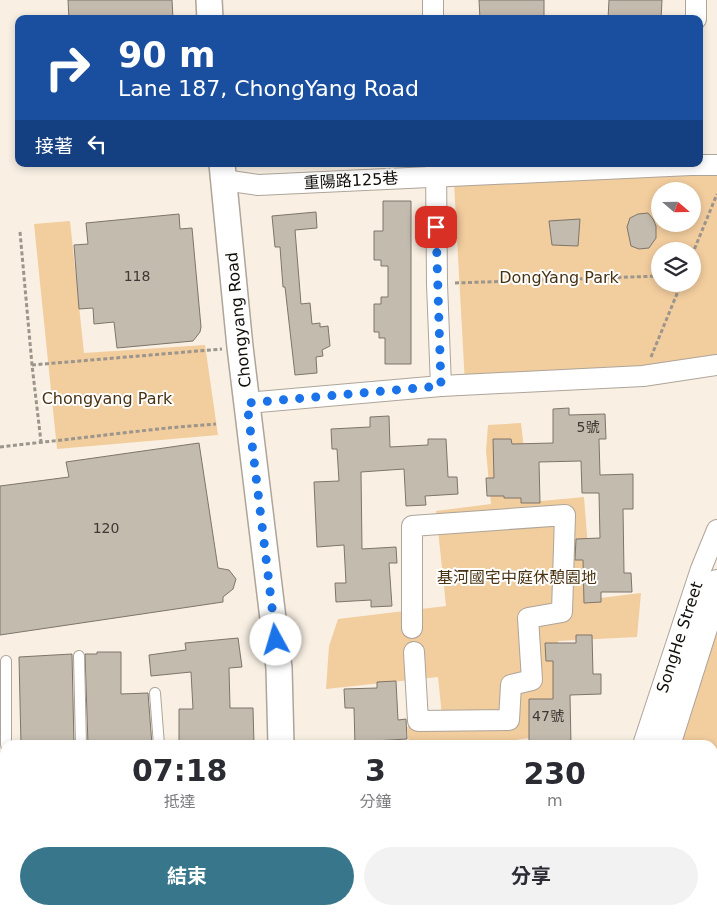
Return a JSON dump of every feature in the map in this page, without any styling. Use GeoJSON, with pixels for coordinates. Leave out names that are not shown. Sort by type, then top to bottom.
{"type":"FeatureCollection","features":[{"type":"Feature","properties":{"kind":"highway"},"geometry":{"type":"LineString","coordinates":[[668,740],[694,652],[717,586]]}},
{"type":"Feature","properties":{"kind":"street"},"geometry":{"type":"LineString","coordinates":[[209,0],[210,15]]}},
{"type":"Feature","properties":{"kind":"street"},"geometry":{"type":"LineString","coordinates":[[433,0],[433,15]]}},
{"type":"Feature","properties":{"kind":"street"},"geometry":{"type":"LineString","coordinates":[[696,0],[696,15]]}},
{"type":"Feature","properties":{"kind":"street","name":"重陽路125巷"},"geometry":{"type":"LineString","coordinates":[[703,164],[717,165]]}},
{"type":"Feature","properties":{"kind":"street","name":"重陽路125巷"},"geometry":{"type":"LineString","coordinates":[[223,172],[258,184],[436,170],[563,167]]}},
{"type":"Feature","properties":{"kind":"street"},"geometry":{"type":"LineString","coordinates":[[436,170],[437,284],[441,386]]}},
{"type":"Feature","properties":{"kind":"street","name":"Chongyang Road"},"geometry":{"type":"LineString","coordinates":[[223,172],[240,347],[279,668],[281,740]]}},
{"type":"Feature","properties":{"kind":"street"},"geometry":{"type":"LineString","coordinates":[[247,403],[441,386],[643,376],[717,365]]}},
{"type":"Feature","properties":{"kind":"street"},"geometry":{"type":"LineString","coordinates":[[565,515],[562,612],[528,618],[532,680],[511,684],[509,720],[418,722],[413,640],[412,526],[565,515]]}},
{"type":"Feature","properties":{"kind":"street","name":"SongHe Street"},"geometry":{"type":"LineString","coordinates":[[645,740],[701,569],[717,530]]}},
{"type":"Feature","properties":{"kind":"lane"},"geometry":{"type":"LineString","coordinates":[[79,656],[81,740]]}},
{"type":"Feature","properties":{"kind":"lane"},"geometry":{"type":"LineString","coordinates":[[6,660],[6,740]]}},
{"type":"Feature","properties":{"kind":"lane"},"geometry":{"type":"LineString","coordinates":[[155,693],[159,740]]}},
{"type":"Feature","properties":{"kind":"path"},"geometry":{"type":"LineString","coordinates":[[697,242],[717,194]]}},
{"type":"Feature","properties":{"kind":"path"},"geometry":{"type":"LineString","coordinates":[[20,232],[41,442]]}},
{"type":"Feature","properties":{"kind":"path"},"geometry":{"type":"LineString","coordinates":[[437,284],[651,276]]}},
{"type":"Feature","properties":{"kind":"path"},"geometry":{"type":"LineString","coordinates":[[643,376],[678,292]]}},
{"type":"Feature","properties":{"kind":"path"},"geometry":{"type":"LineString","coordinates":[[32,365],[240,347]]}},
{"type":"Feature","properties":{"kind":"path"},"geometry":{"type":"LineString","coordinates":[[0,447],[216,424]]}},
{"type":"Feature","properties":{"kind":"green space","name":"DongYang Park"},"geometry":{"type":"Polygon","coordinates":[[[717,175],[717,361],[465,384],[454,183],[717,175]]]}},
{"type":"Feature","properties":{"kind":"green space","name":"Chongyang Park"},"geometry":{"type":"Polygon","coordinates":[[[70,221],[84,353],[205,345],[218,435],[57,449],[34,224],[70,221]]]}},
{"type":"Feature","properties":{"kind":"green space","name":"基河國宅中庭休憩園地"},"geometry":{"type":"Polygon","coordinates":[[[521,423],[530,502],[584,497],[592,599],[641,593],[637,637],[558,641],[562,698],[534,700],[536,737],[516,740],[408,740],[407,727],[443,725],[438,677],[326,689],[329,646],[338,619],[446,606],[436,511],[491,504],[486,451],[488,425],[521,423]]]}},
{"type":"Feature","properties":{"kind":"green space"},"geometry":{"type":"Polygon","coordinates":[[[717,599],[717,740],[673,740],[717,599]]]}},
{"type":"Feature","properties":{"kind":"building"},"geometry":{"type":"Polygon","coordinates":[[[68,0],[172,0],[173,15],[69,15],[68,0]]]}},
{"type":"Feature","properties":{"kind":"building"},"geometry":{"type":"Polygon","coordinates":[[[479,0],[544,0],[544,15],[480,15],[479,0]]]}},
{"type":"Feature","properties":{"kind":"building"},"geometry":{"type":"Polygon","coordinates":[[[609,0],[662,0],[661,15],[608,15],[609,0]]]}},
{"type":"Feature","properties":{"kind":"building"},"geometry":{"type":"Polygon","coordinates":[[[383,201],[411,201],[411,364],[385,364],[385,338],[379,338],[379,332],[374,332],[374,304],[381,304],[381,297],[388,297],[388,266],[381,266],[381,260],[374,260],[374,231],[383,231],[383,201]]]}},
{"type":"Feature","properties":{"kind":"building"},"geometry":{"type":"Polygon","coordinates":[[[316,212],[317,228],[295,230],[301,304],[310,303],[312,324],[320,323],[320,327],[328,326],[330,346],[322,350],[323,356],[316,357],[317,373],[295,375],[285,287],[283,287],[280,247],[275,247],[272,216],[316,212]]]}},
{"type":"Feature","properties":{"kind":"building"},"geometry":{"type":"Polygon","coordinates":[[[648,213],[651,217],[651,232],[656,232],[656,238],[651,242],[649,248],[639,249],[631,246],[627,227],[630,218],[638,214],[648,213]]]}},
{"type":"Feature","properties":{"kind":"building"},"geometry":{"type":"Polygon","coordinates":[[[179,214],[180,229],[192,228],[200,332],[193,341],[117,348],[114,322],[94,324],[93,308],[79,309],[74,245],[88,244],[86,223],[179,214]]]}},
{"type":"Feature","properties":{"kind":"building"},"geometry":{"type":"Polygon","coordinates":[[[580,219],[578,246],[552,245],[549,221],[580,219]]]}},
{"type":"Feature","properties":{"kind":"building"},"geometry":{"type":"Polygon","coordinates":[[[569,408],[569,415],[605,414],[606,439],[599,439],[600,475],[633,474],[633,509],[623,509],[624,573],[631,573],[632,592],[601,592],[601,602],[584,603],[583,560],[575,560],[576,539],[600,538],[599,493],[582,493],[581,461],[539,462],[540,503],[521,503],[521,498],[487,496],[486,478],[494,478],[493,439],[511,439],[512,444],[553,443],[553,409],[569,408]]]}},
{"type":"Feature","properties":{"kind":"building"},"geometry":{"type":"Polygon","coordinates":[[[389,416],[390,447],[428,445],[428,439],[446,439],[448,477],[457,477],[458,494],[425,496],[426,505],[406,506],[404,469],[361,472],[362,549],[396,547],[397,563],[389,563],[392,606],[371,607],[371,600],[336,602],[335,583],[346,583],[344,545],[317,547],[314,482],[339,481],[337,449],[332,449],[331,429],[370,427],[370,417],[389,416]]]}},
{"type":"Feature","properties":{"kind":"building"},"geometry":{"type":"Polygon","coordinates":[[[199,443],[218,568],[229,570],[236,579],[233,589],[223,597],[223,602],[0,635],[0,486],[69,477],[66,462],[199,443]]]}},
{"type":"Feature","properties":{"kind":"building"},"geometry":{"type":"Polygon","coordinates":[[[576,635],[592,635],[593,674],[601,674],[601,694],[570,695],[571,740],[529,740],[529,699],[553,699],[553,661],[546,661],[545,643],[576,643],[576,635]]]}},
{"type":"Feature","properties":{"kind":"building"},"geometry":{"type":"Polygon","coordinates":[[[238,638],[242,667],[229,668],[230,708],[253,708],[254,740],[179,740],[179,709],[193,709],[191,672],[151,676],[149,655],[186,650],[185,643],[238,638]]]}},
{"type":"Feature","properties":{"kind":"building"},"geometry":{"type":"Polygon","coordinates":[[[97,652],[121,652],[121,694],[148,693],[152,740],[88,740],[85,654],[97,654],[97,652]]]}},
{"type":"Feature","properties":{"kind":"building"},"geometry":{"type":"Polygon","coordinates":[[[72,654],[74,740],[21,740],[19,657],[72,654]]]}},
{"type":"Feature","properties":{"kind":"building"},"geometry":{"type":"Polygon","coordinates":[[[396,681],[398,720],[406,719],[407,739],[355,740],[354,708],[345,708],[344,689],[377,688],[377,682],[396,681]]]}},
{"type":"Feature","properties":{"kind":"route"},"geometry":{"type":"LineString","coordinates":[[276,640],[247,403],[441,386],[436,227]]}}]}
